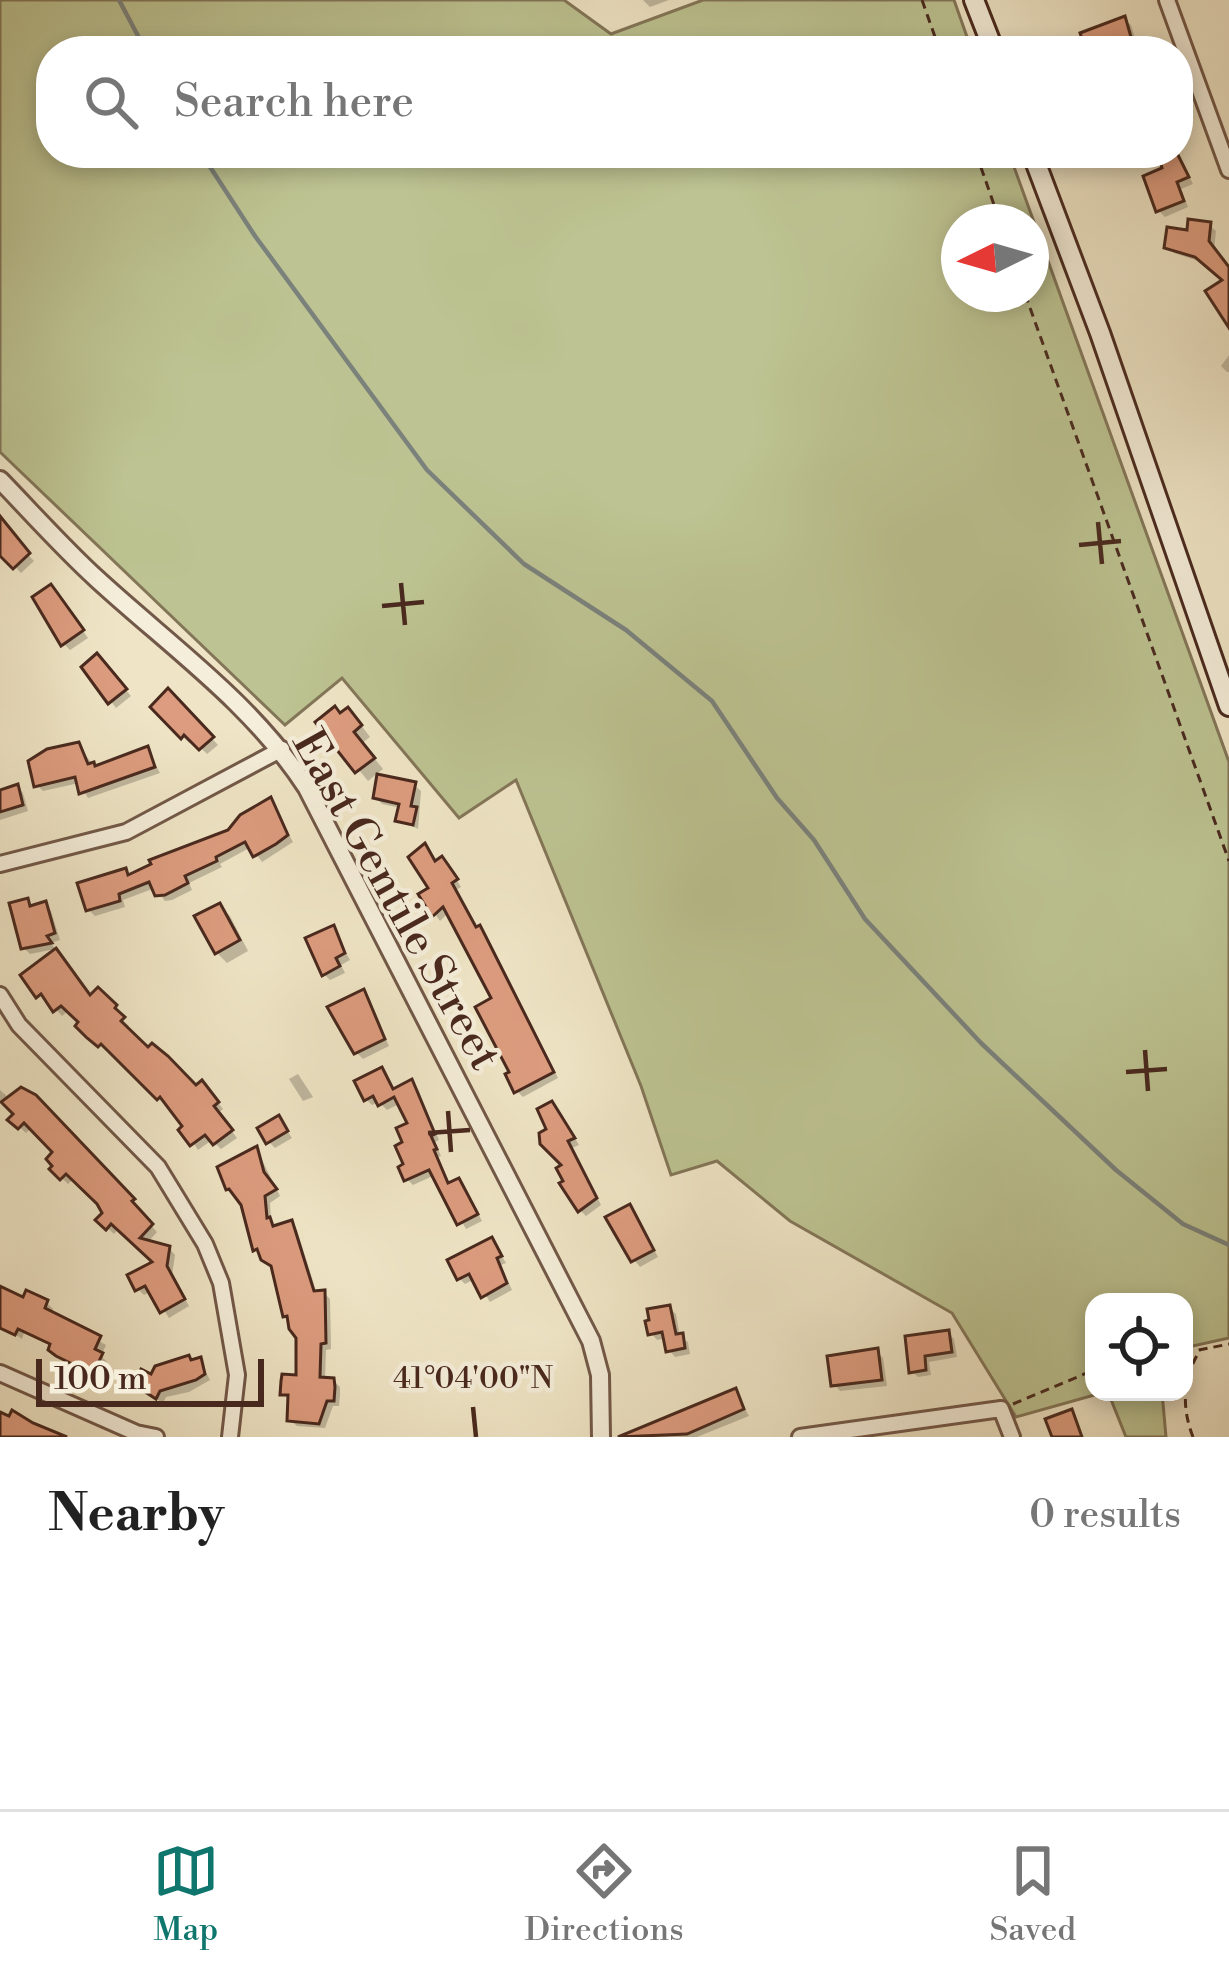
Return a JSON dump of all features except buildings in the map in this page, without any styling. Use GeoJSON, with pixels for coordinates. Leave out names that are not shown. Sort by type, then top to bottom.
{"type":"FeatureCollection","features":[{"type":"Feature","properties":{"kind":"main road"},"geometry":{"type":"LineString","coordinates":[[974,0],[988,36]]}},
{"type":"Feature","properties":{"kind":"main road"},"geometry":{"type":"LineString","coordinates":[[1038,168],[1229,706]]}},
{"type":"Feature","properties":{"kind":"street"},"geometry":{"type":"LineString","coordinates":[[1167,0],[1180,36]]}},
{"type":"Feature","properties":{"kind":"street"},"geometry":{"type":"LineString","coordinates":[[1193,71],[1229,170]]}},
{"type":"Feature","properties":{"kind":"street","name":"East Gentile Street"},"geometry":{"type":"LineString","coordinates":[[0,480],[96,578],[196,664],[282,749],[317,808],[591,1341],[600,1375],[601,1437]]}},
{"type":"Feature","properties":{"kind":"street"},"geometry":{"type":"LineString","coordinates":[[0,864],[126,832],[282,749]]}},
{"type":"Feature","properties":{"kind":"street"},"geometry":{"type":"LineString","coordinates":[[0,995],[19,1025],[158,1167],[205,1244],[221,1283],[233,1342],[237,1375],[230,1437]]}},
{"type":"Feature","properties":{"kind":"street"},"geometry":{"type":"LineString","coordinates":[[0,1373],[136,1433],[156,1437]]}},
{"type":"Feature","properties":{"kind":"street"},"geometry":{"type":"LineString","coordinates":[[800,1437],[1001,1409],[1012,1437]]}},
{"type":"Feature","properties":{"kind":"path"},"geometry":{"type":"LineString","coordinates":[[922,0],[935,36]]}},
{"type":"Feature","properties":{"kind":"path"},"geometry":{"type":"LineString","coordinates":[[981,168],[994,204]]}},
{"type":"Feature","properties":{"kind":"path"},"geometry":{"type":"LineString","coordinates":[[1031,312],[1229,861]]}},
{"type":"Feature","properties":{"kind":"path"},"geometry":{"type":"LineString","coordinates":[[1193,1351],[1229,1344]]}},
{"type":"Feature","properties":{"kind":"path"},"geometry":{"type":"LineString","coordinates":[[1193,1437],[1184,1398],[1192,1364],[1201,1350]]}},
{"type":"Feature","properties":{"kind":"path"},"geometry":{"type":"LineString","coordinates":[[1001,1409],[1085,1374]]}},
{"type":"Feature","properties":{"kind":"green space"},"geometry":{"type":"Polygon","coordinates":[[[0,0],[564,0],[611,34],[703,0],[954,0],[967,36],[36,36],[36,168],[1014,168],[1027,204],[941,204],[941,312],[1049,312],[1049,264],[1229,762],[1229,1338],[1193,1346],[1193,1293],[1085,1293],[1085,1398],[1016,1417],[952,1313],[790,1221],[717,1161],[671,1175],[641,1086],[516,780],[459,818],[342,678],[285,725],[0,452],[0,0]]]}},
{"type":"Feature","properties":{"kind":"green space"},"geometry":{"type":"Polygon","coordinates":[[[1112,1401],[1163,1401],[1166,1437],[1126,1437],[1112,1401]]]}},
{"type":"Feature","properties":{"kind":"waterway"},"geometry":{"type":"LineString","coordinates":[[119,0],[138,36]]}},
{"type":"Feature","properties":{"kind":"waterway"},"geometry":{"type":"LineString","coordinates":[[211,168],[255,236],[427,470],[524,564],[626,630],[712,701],[777,798],[814,840],[865,919],[981,1043],[1116,1170],[1183,1224],[1229,1245]]}}]}
